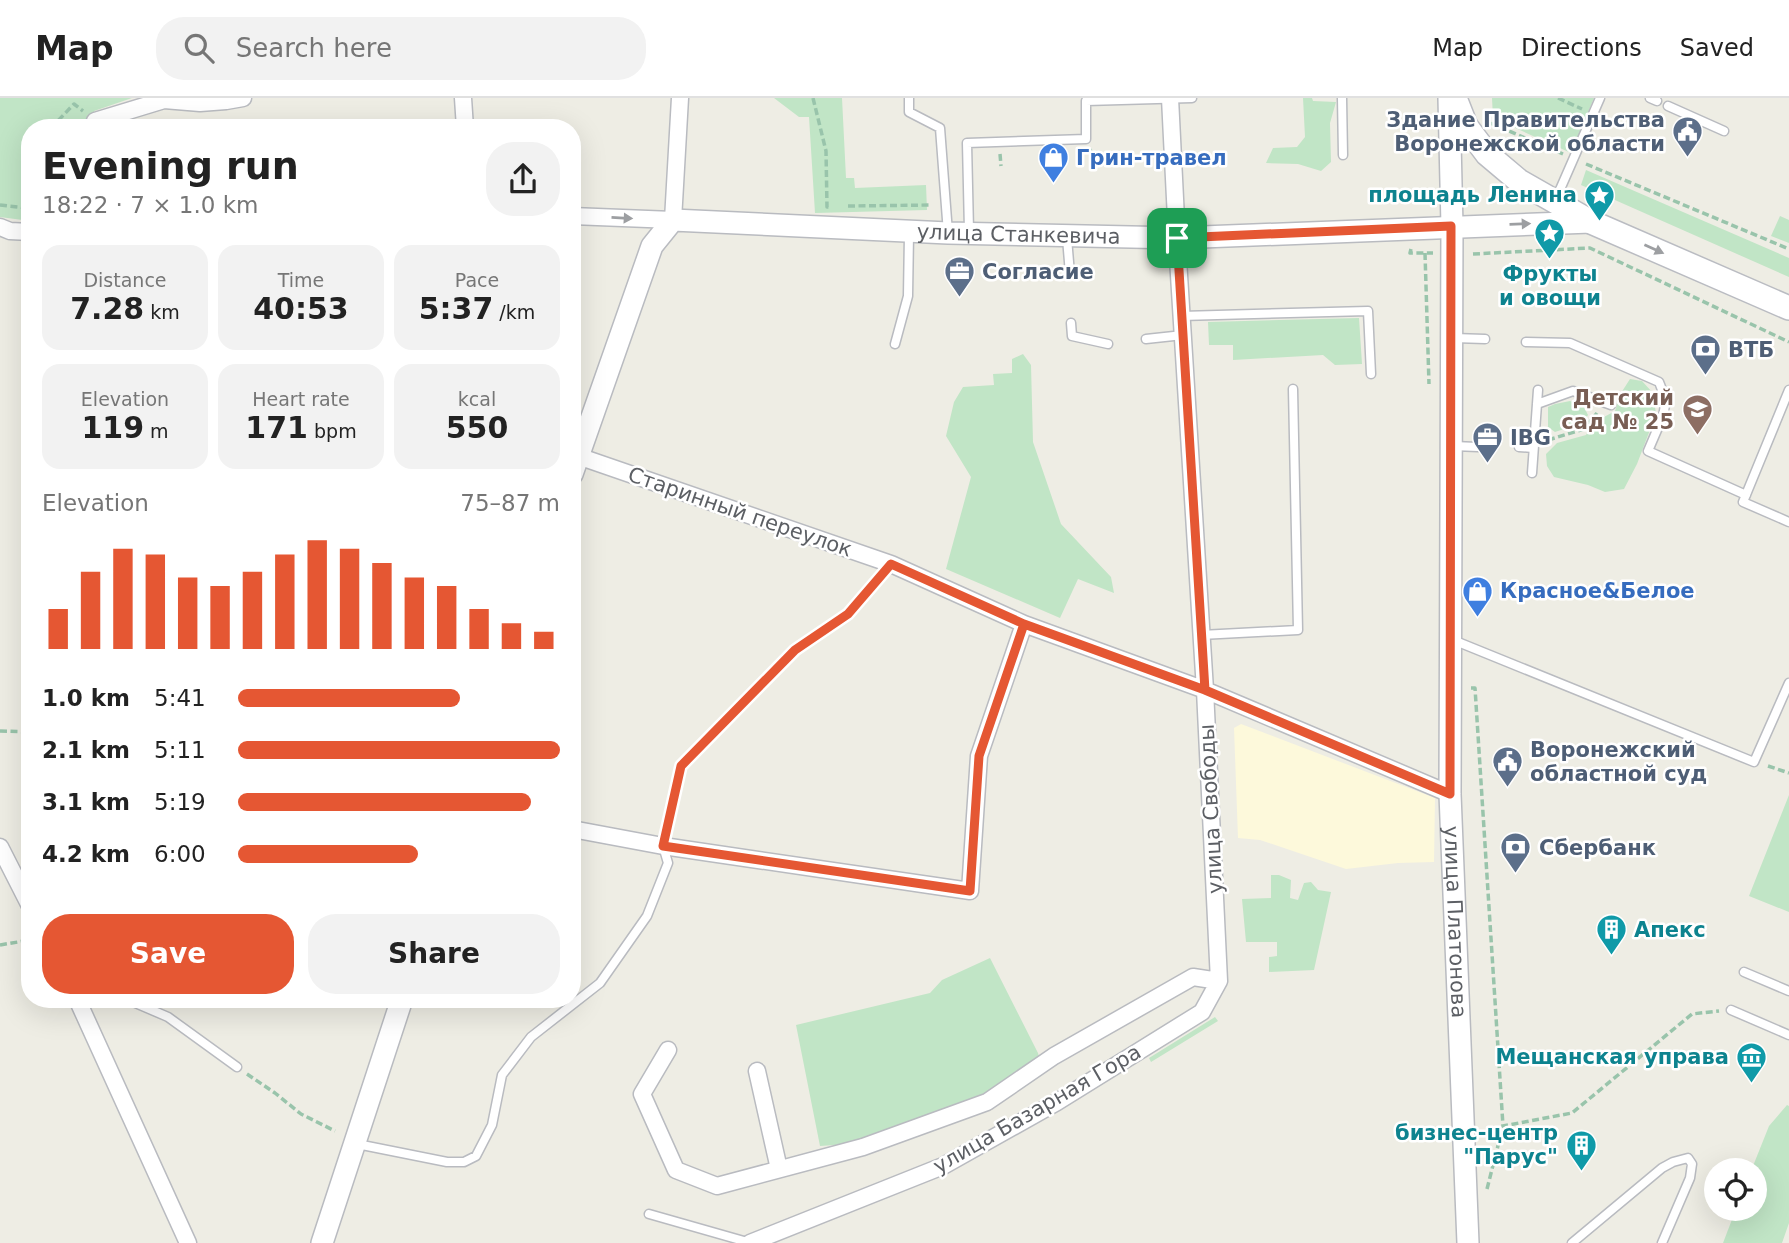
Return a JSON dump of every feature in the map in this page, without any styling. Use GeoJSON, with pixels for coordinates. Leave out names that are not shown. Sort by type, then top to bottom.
{"type":"FeatureCollection","features":[{"type":"Feature","properties":{"kind":"main road"},"geometry":{"type":"LineString","coordinates":[[1455,98],[1466,126],[1487,154],[1518,181],[1591,222],[1789,308]]}},
{"type":"Feature","properties":{"kind":"street"},"geometry":{"type":"LineString","coordinates":[[102,119],[164,100],[200,103],[243,98]]}},
{"type":"Feature","properties":{"kind":"street"},"geometry":{"type":"LineString","coordinates":[[463,98],[464,119]]}},
{"type":"Feature","properties":{"kind":"street"},"geometry":{"type":"LineString","coordinates":[[581,445],[652,246],[673,220],[680,98]]}},
{"type":"Feature","properties":{"kind":"street","name":"улица Свободы"},"geometry":{"type":"LineString","coordinates":[[1170,98],[1205,690],[1219,981]]}},
{"type":"Feature","properties":{"kind":"street","name":"улица Платонова"},"geometry":{"type":"LineString","coordinates":[[1449,98],[1450,794],[1468,1243]]}},
{"type":"Feature","properties":{"kind":"street","name":"улица Станкевича"},"geometry":{"type":"LineString","coordinates":[[581,216],[959,233],[1177,238],[1591,222]]}},
{"type":"Feature","properties":{"kind":"street"},"geometry":{"type":"LineString","coordinates":[[0,227],[21,232]]}},
{"type":"Feature","properties":{"kind":"street","name":"Старинный переулок"},"geometry":{"type":"LineString","coordinates":[[581,464],[891,564],[1024,624],[1205,690],[1450,794]]}},
{"type":"Feature","properties":{"kind":"street"},"geometry":{"type":"LineString","coordinates":[[581,830],[663,846],[970,891],[979,756],[1024,624]]}},
{"type":"Feature","properties":{"kind":"street"},"geometry":{"type":"LineString","coordinates":[[0,847],[21,888]]}},
{"type":"Feature","properties":{"kind":"street","name":"улица Базарная Гора"},"geometry":{"type":"LineString","coordinates":[[668,1050],[642,1094],[676,1170],[717,1186],[863,1147],[987,1102],[1054,1056],[1193,977],[1219,981],[1202,1012],[1057,1102],[943,1166],[751,1243]]}},
{"type":"Feature","properties":{"kind":"street"},"geometry":{"type":"LineString","coordinates":[[84,1008],[188,1243]]}},
{"type":"Feature","properties":{"kind":"street"},"geometry":{"type":"LineString","coordinates":[[322,1243],[399,1008]]}},
{"type":"Feature","properties":{"kind":"street"},"geometry":{"type":"LineString","coordinates":[[757,1071],[779,1169]]}},
{"type":"Feature","properties":{"kind":"lane"},"geometry":{"type":"LineString","coordinates":[[909,98],[909,112],[940,128],[945,205],[959,233]]}},
{"type":"Feature","properties":{"kind":"lane"},"geometry":{"type":"LineString","coordinates":[[959,233],[967,144],[1086,139],[1086,102],[1192,98]]}},
{"type":"Feature","properties":{"kind":"lane"},"geometry":{"type":"LineString","coordinates":[[1342,98],[1343,155]]}},
{"type":"Feature","properties":{"kind":"lane"},"geometry":{"type":"LineString","coordinates":[[1555,202],[1600,98]]}},
{"type":"Feature","properties":{"kind":"lane"},"geometry":{"type":"LineString","coordinates":[[1668,106],[1724,131]]}},
{"type":"Feature","properties":{"kind":"lane"},"geometry":{"type":"LineString","coordinates":[[895,344],[908,296],[909,231]]}},
{"type":"Feature","properties":{"kind":"lane"},"geometry":{"type":"LineString","coordinates":[[1066,235],[1070,274]]}},
{"type":"Feature","properties":{"kind":"lane"},"geometry":{"type":"LineString","coordinates":[[1181,316],[1368,310],[1371,374]]}},
{"type":"Feature","properties":{"kind":"lane"},"geometry":{"type":"LineString","coordinates":[[1071,323],[1072,336],[1108,344]]}},
{"type":"Feature","properties":{"kind":"lane"},"geometry":{"type":"LineString","coordinates":[[1146,340],[1182,335]]}},
{"type":"Feature","properties":{"kind":"lane"},"geometry":{"type":"LineString","coordinates":[[1451,338],[1485,340]]}},
{"type":"Feature","properties":{"kind":"lane"},"geometry":{"type":"LineString","coordinates":[[1526,341],[1570,343],[1659,382],[1666,400],[1663,416],[1648,451],[1746,495]]}},
{"type":"Feature","properties":{"kind":"lane"},"geometry":{"type":"LineString","coordinates":[[1201,635],[1298,630],[1293,389]]}},
{"type":"Feature","properties":{"kind":"lane"},"geometry":{"type":"LineString","coordinates":[[1532,473],[1538,390]]}},
{"type":"Feature","properties":{"kind":"lane"},"geometry":{"type":"LineString","coordinates":[[1789,390],[1743,502],[1789,522]]}},
{"type":"Feature","properties":{"kind":"lane"},"geometry":{"type":"LineString","coordinates":[[1537,404],[1573,391],[1608,404]]}},
{"type":"Feature","properties":{"kind":"lane"},"geometry":{"type":"LineString","coordinates":[[1451,446],[1478,447]]}},
{"type":"Feature","properties":{"kind":"lane"},"geometry":{"type":"LineString","coordinates":[[1519,447],[1533,446]]}},
{"type":"Feature","properties":{"kind":"lane"},"geometry":{"type":"LineString","coordinates":[[1450,639],[1754,762],[1789,683]]}},
{"type":"Feature","properties":{"kind":"lane"},"geometry":{"type":"LineString","coordinates":[[581,998],[600,983],[647,916],[668,863],[663,846],[681,766],[795,650]]}},
{"type":"Feature","properties":{"kind":"lane"},"geometry":{"type":"LineString","coordinates":[[1744,971],[1789,991]]}},
{"type":"Feature","properties":{"kind":"lane"},"geometry":{"type":"LineString","coordinates":[[146,1008],[167,1017],[237,1067]]}},
{"type":"Feature","properties":{"kind":"lane"},"geometry":{"type":"LineString","coordinates":[[354,1143],[447,1162],[464,1162],[476,1156],[492,1125],[502,1075],[531,1037],[568,1008]]}},
{"type":"Feature","properties":{"kind":"lane"},"geometry":{"type":"LineString","coordinates":[[1731,1010],[1789,1035]]}},
{"type":"Feature","properties":{"kind":"lane"},"geometry":{"type":"LineString","coordinates":[[1572,1243],[1662,1168],[1688,1158],[1692,1164],[1690,1178],[1662,1243]]}},
{"type":"Feature","properties":{"kind":"lane"},"geometry":{"type":"LineString","coordinates":[[649,1214],[751,1243]]}},
{"type":"Feature","properties":{"kind":"path"},"geometry":{"type":"LineString","coordinates":[[813,98],[826,151],[827,207],[945,205]]}},
{"type":"Feature","properties":{"kind":"path"},"geometry":{"type":"LineString","coordinates":[[1558,98],[1593,114]]}},
{"type":"Feature","properties":{"kind":"path"},"geometry":{"type":"LineString","coordinates":[[60,119],[74,104],[93,119]]}},
{"type":"Feature","properties":{"kind":"path"},"geometry":{"type":"LineString","coordinates":[[1481,119],[1789,249]]}},
{"type":"Feature","properties":{"kind":"path"},"geometry":{"type":"LineString","coordinates":[[0,205],[21,207]]}},
{"type":"Feature","properties":{"kind":"path"},"geometry":{"type":"LineString","coordinates":[[1483,254],[1590,248],[1789,342]]}},
{"type":"Feature","properties":{"kind":"path"},"geometry":{"type":"LineString","coordinates":[[1533,446],[1584,429],[1608,404]]}},
{"type":"Feature","properties":{"kind":"path"},"geometry":{"type":"LineString","coordinates":[[795,650],[848,614],[891,564]]}},
{"type":"Feature","properties":{"kind":"path"},"geometry":{"type":"LineString","coordinates":[[1450,689],[1475,688],[1503,1126],[1487,1189]]}},
{"type":"Feature","properties":{"kind":"path"},"geometry":{"type":"LineString","coordinates":[[0,731],[21,731]]}},
{"type":"Feature","properties":{"kind":"path"},"geometry":{"type":"LineString","coordinates":[[1754,762],[1789,773]]}},
{"type":"Feature","properties":{"kind":"path"},"geometry":{"type":"LineString","coordinates":[[0,945],[21,942]]}},
{"type":"Feature","properties":{"kind":"path"},"geometry":{"type":"LineString","coordinates":[[1503,1126],[1572,1113],[1692,1014],[1731,1010]]}},
{"type":"Feature","properties":{"kind":"path"},"geometry":{"type":"LineString","coordinates":[[237,1067],[301,1114],[335,1130]]}},
{"type":"Feature","properties":{"kind":"shaded area"},"geometry":{"type":"Polygon","coordinates":[[[1241,724],[1435,798],[1434,862],[1346,869],[1260,840],[1238,838],[1234,728],[1241,724]]]}},
{"type":"Feature","properties":{"kind":"green space"},"geometry":{"type":"Polygon","coordinates":[[[0,98],[132,98],[94,111],[95,119],[21,119],[21,220],[0,217],[0,98]]]}},
{"type":"Feature","properties":{"kind":"green space"},"geometry":{"type":"Polygon","coordinates":[[[774,98],[842,98],[846,178],[854,178],[855,188],[926,185],[927,210],[815,213],[809,117],[799,117],[774,98]]]}},
{"type":"Feature","properties":{"kind":"green space"},"geometry":{"type":"Polygon","coordinates":[[[1303,98],[1336,102],[1330,123],[1331,162],[1321,171],[1298,164],[1266,163],[1273,148],[1297,147],[1305,137],[1303,98]]]}},
{"type":"Feature","properties":{"kind":"green space"},"geometry":{"type":"Polygon","coordinates":[[[1492,98],[1594,98],[1571,153],[1493,118],[1492,98]]]}},
{"type":"Feature","properties":{"kind":"green space"},"geometry":{"type":"Polygon","coordinates":[[[1586,170],[1789,258],[1789,277],[1581,185],[1586,170]]]}},
{"type":"Feature","properties":{"kind":"green space"},"geometry":{"type":"Polygon","coordinates":[[[1780,216],[1789,220],[1789,243],[1771,236],[1780,216]]]}},
{"type":"Feature","properties":{"kind":"green space"},"geometry":{"type":"Polygon","coordinates":[[[1359,318],[1362,364],[1335,365],[1323,355],[1233,360],[1233,345],[1209,345],[1208,322],[1359,318]]]}},
{"type":"Feature","properties":{"kind":"green space"},"geometry":{"type":"Polygon","coordinates":[[[1023,354],[1031,365],[1033,442],[1061,524],[1111,577],[1114,593],[1078,579],[1060,618],[946,569],[971,477],[946,436],[954,402],[963,387],[994,385],[993,374],[1012,373],[1012,359],[1023,354]]]}},
{"type":"Feature","properties":{"kind":"green space"},"geometry":{"type":"Polygon","coordinates":[[[1630,379],[1642,381],[1653,393],[1656,414],[1637,464],[1624,489],[1605,492],[1554,477],[1547,466],[1546,454],[1557,443],[1586,435],[1593,423],[1615,411],[1621,393],[1630,379]]]}},
{"type":"Feature","properties":{"kind":"green space"},"geometry":{"type":"Polygon","coordinates":[[[1570,401],[1583,405],[1588,415],[1582,423],[1555,432],[1548,427],[1548,407],[1570,401]]]}},
{"type":"Feature","properties":{"kind":"green space"},"geometry":{"type":"Polygon","coordinates":[[[1789,795],[1789,912],[1749,896],[1789,795]]]}},
{"type":"Feature","properties":{"kind":"green space"},"geometry":{"type":"Polygon","coordinates":[[[1271,875],[1291,880],[1290,898],[1298,900],[1304,883],[1311,882],[1318,890],[1331,892],[1314,970],[1269,972],[1269,957],[1277,956],[1277,942],[1246,942],[1242,899],[1271,898],[1271,875]]]}},
{"type":"Feature","properties":{"kind":"green space"},"geometry":{"type":"Polygon","coordinates":[[[990,958],[1040,1060],[987,1096],[849,1144],[820,1146],[796,1025],[930,993],[942,980],[990,958]]]}},
{"type":"Feature","properties":{"kind":"green space"},"geometry":{"type":"Polygon","coordinates":[[[1215,1017],[1218,1021],[1151,1062],[1149,1058],[1215,1017]]]}},
{"type":"Feature","properties":{"kind":"green space"},"geometry":{"type":"Polygon","coordinates":[[[1787,1105],[1789,1106],[1789,1223],[1782,1243],[1723,1243],[1731,1221],[1767,1221],[1767,1158],[1756,1158],[1769,1126],[1787,1105]]]}},
{"type":"Feature","properties":{"kind":"place","name":"Здание Правительства Воронежской области"},"geometry":{"type":"Point","coordinates":[1688,159]}},
{"type":"Feature","properties":{"kind":"place","name":"Грин-травел"},"geometry":{"type":"Point","coordinates":[1053,185]}},
{"type":"Feature","properties":{"kind":"place","name":"площадь Ленина"},"geometry":{"type":"Point","coordinates":[1600,222]}},
{"type":"Feature","properties":{"kind":"place","name":"Фрукты и овощи"},"geometry":{"type":"Point","coordinates":[1550,261]}},
{"type":"Feature","properties":{"kind":"place","name":"Согласие"},"geometry":{"type":"Point","coordinates":[959,299]}},
{"type":"Feature","properties":{"kind":"place","name":"ВТБ"},"geometry":{"type":"Point","coordinates":[1705,377]}},
{"type":"Feature","properties":{"kind":"place","name":"Детский сад № 25"},"geometry":{"type":"Point","coordinates":[1697,437]}},
{"type":"Feature","properties":{"kind":"place","name":"IBG"},"geometry":{"type":"Point","coordinates":[1487,465]}},
{"type":"Feature","properties":{"kind":"place","name":"Красное&Белое"},"geometry":{"type":"Point","coordinates":[1477,618]}},
{"type":"Feature","properties":{"kind":"place","name":"Воронежский областной суд"},"geometry":{"type":"Point","coordinates":[1507,789]}},
{"type":"Feature","properties":{"kind":"place","name":"Сбербанк"},"geometry":{"type":"Point","coordinates":[1516,875]}},
{"type":"Feature","properties":{"kind":"place","name":"Апекс"},"geometry":{"type":"Point","coordinates":[1611,957]}},
{"type":"Feature","properties":{"kind":"place","name":"Мещанская управа"},"geometry":{"type":"Point","coordinates":[1752,1084]}},
{"type":"Feature","properties":{"kind":"place","name":"бизнес-центр \"Парус\""},"geometry":{"type":"Point","coordinates":[1581,1172]}},
{"type":"Feature","properties":{"kind":"route"},"geometry":{"type":"LineString","coordinates":[[1177,238],[1205,690],[1024,624],[891,564],[848,614],[795,650],[681,766],[663,846],[970,891],[979,756],[1024,624],[1115,657],[1205,690],[1450,794],[1451,226],[1177,238]]}}]}
